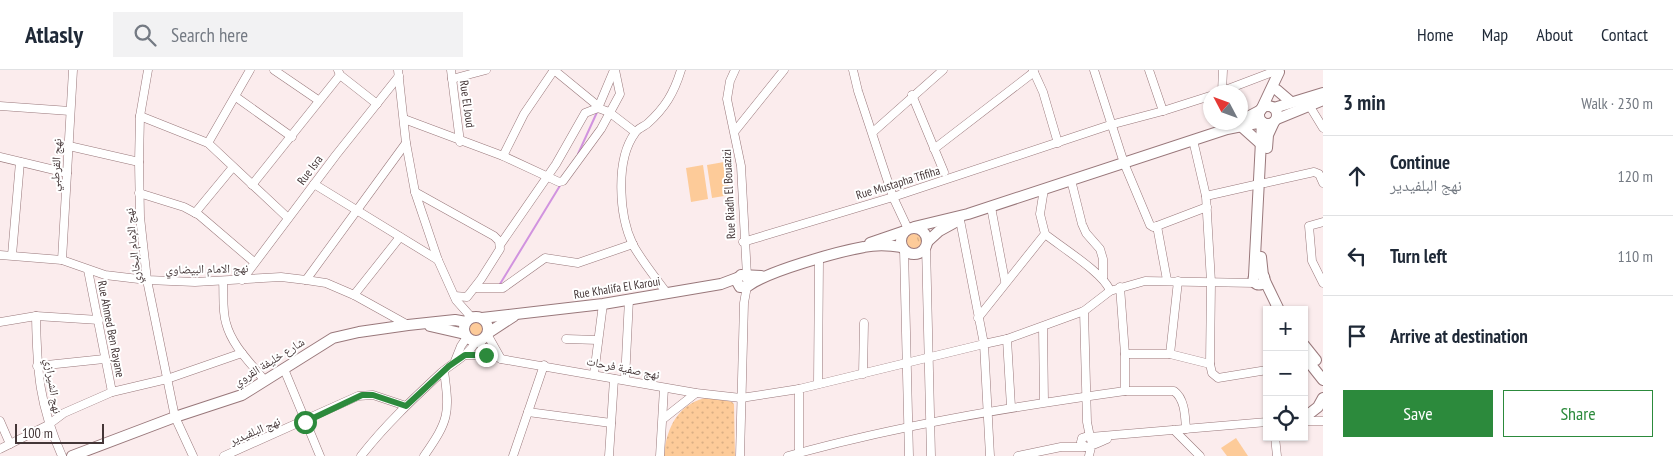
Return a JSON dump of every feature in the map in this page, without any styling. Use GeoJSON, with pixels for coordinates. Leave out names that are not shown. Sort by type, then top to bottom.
{"type":"FeatureCollection","features":[{"type":"Feature","properties":{"kind":"main road"},"geometry":{"type":"LineString","coordinates":[[1269,306],[1258,279],[1262,183],[1262,122],[1259,115],[1267,108],[1276,90],[1278,71]]}},
{"type":"Feature","properties":{"kind":"main road"},"geometry":{"type":"LineString","coordinates":[[1267,108],[1278,71]]}},
{"type":"Feature","properties":{"kind":"main road"},"geometry":{"type":"LineString","coordinates":[[1276,90],[1291,102]]}},
{"type":"Feature","properties":{"kind":"main road"},"geometry":{"type":"LineString","coordinates":[[1248,119],[1267,108],[1323,93]]}},
{"type":"Feature","properties":{"kind":"main road"},"geometry":{"type":"LineString","coordinates":[[1248,123],[1262,122],[1268,125],[1323,100]]}},
{"type":"Feature","properties":{"kind":"main road"},"geometry":{"type":"LineString","coordinates":[[1262,183],[1268,134],[1276,121],[1277,113],[1267,108]]}},
{"type":"Feature","properties":{"kind":"main road"},"geometry":{"type":"LineString","coordinates":[[927,244],[922,230],[909,229],[901,239],[903,248],[916,254],[927,244],[939,231],[964,217],[1224,130]]}},
{"type":"Feature","properties":{"kind":"main road"},"geometry":{"type":"LineString","coordinates":[[1246,130],[1261,144]]}},
{"type":"Feature","properties":{"kind":"main road","name":"Rue Khalifa El Karoui"},"geometry":{"type":"LineString","coordinates":[[426,325],[603,304],[666,292],[743,281],[865,246],[909,229],[964,217]]}},
{"type":"Feature","properties":{"kind":"main road","name":"Rue Khalifa El Karoui"},"geometry":{"type":"LineString","coordinates":[[865,246],[890,245],[903,248]]}},
{"type":"Feature","properties":{"kind":"main road"},"geometry":{"type":"LineString","coordinates":[[1258,279],[1276,306]]}},
{"type":"Feature","properties":{"kind":"main road","name":"Rue Khalifa El Karoui"},"geometry":{"type":"LineString","coordinates":[[477,337],[517,315]]}},
{"type":"Feature","properties":{"kind":"main road"},"geometry":{"type":"LineString","coordinates":[[472,319],[487,325],[477,337]]}},
{"type":"Feature","properties":{"kind":"main road"},"geometry":{"type":"LineString","coordinates":[[472,319],[477,337]]}},
{"type":"Feature","properties":{"kind":"main road","name":"شارع خليفة القروي"},"geometry":{"type":"LineString","coordinates":[[72,456],[176,417],[242,395],[333,338],[358,332],[408,325],[426,325]]}},
{"type":"Feature","properties":{"kind":"main road"},"geometry":{"type":"LineString","coordinates":[[426,325],[477,337]]}},
{"type":"Feature","properties":{"kind":"main road"},"geometry":{"type":"LineString","coordinates":[[1308,350],[1323,368]]}},
{"type":"Feature","properties":{"kind":"main road"},"geometry":{"type":"LineString","coordinates":[[1308,361],[1323,380]]}},
{"type":"Feature","properties":{"kind":"main road"},"geometry":{"type":"LineString","coordinates":[[1308,415],[1318,407],[1323,398]]}},
{"type":"Feature","properties":{"kind":"street","name":"نهج القرطبي"},"geometry":{"type":"LineString","coordinates":[[62,260],[73,70]]}},
{"type":"Feature","properties":{"kind":"street","name":"نهج الإمام البخاري"},"geometry":{"type":"LineString","coordinates":[[148,70],[140,116],[139,162],[139,193],[147,280],[176,417],[193,456]]}},
{"type":"Feature","properties":{"kind":"street"},"geometry":{"type":"LineString","coordinates":[[208,143],[250,70]]}},
{"type":"Feature","properties":{"kind":"street"},"geometry":{"type":"LineString","coordinates":[[274,70],[318,100]]}},
{"type":"Feature","properties":{"kind":"street","name":"Rue El Joud"},"geometry":{"type":"LineString","coordinates":[[451,70],[460,142]]}},
{"type":"Feature","properties":{"kind":"street"},"geometry":{"type":"LineString","coordinates":[[452,79],[486,70]]}},
{"type":"Feature","properties":{"kind":"street"},"geometry":{"type":"LineString","coordinates":[[503,156],[524,114],[554,70],[598,107],[609,112],[635,132]]}},
{"type":"Feature","properties":{"kind":"street"},"geometry":{"type":"LineString","coordinates":[[456,298],[467,297],[475,288],[500,244],[548,175],[585,113],[598,107],[614,70]]}},
{"type":"Feature","properties":{"kind":"street"},"geometry":{"type":"LineString","coordinates":[[404,119],[460,142],[503,156],[548,175],[559,182],[566,179],[620,94],[614,70]]}},
{"type":"Feature","properties":{"kind":"street"},"geometry":{"type":"LineString","coordinates":[[666,292],[632,244],[626,223],[621,190],[623,161],[635,132],[646,125],[666,105],[681,70]]}},
{"type":"Feature","properties":{"kind":"street","name":"Rue Riadh El Bouazizi"},"geometry":{"type":"LineString","coordinates":[[735,70],[730,81],[727,99],[741,166],[744,303],[740,456]]}},
{"type":"Feature","properties":{"kind":"street"},"geometry":{"type":"LineString","coordinates":[[735,131],[784,70]]}},
{"type":"Feature","properties":{"kind":"street"},"geometry":{"type":"LineString","coordinates":[[853,70],[858,91],[893,197],[909,229]]}},
{"type":"Feature","properties":{"kind":"street"},"geometry":{"type":"LineString","coordinates":[[873,132],[912,95],[943,70]]}},
{"type":"Feature","properties":{"kind":"street"},"geometry":{"type":"LineString","coordinates":[[1094,70],[1110,125],[1148,222],[1153,227],[1157,226],[1207,207]]}},
{"type":"Feature","properties":{"kind":"street"},"geometry":{"type":"LineString","coordinates":[[1149,70],[1163,111],[1203,98]]}},
{"type":"Feature","properties":{"kind":"street"},"geometry":{"type":"LineString","coordinates":[[1222,85],[1223,70]]}},
{"type":"Feature","properties":{"kind":"street"},"geometry":{"type":"LineString","coordinates":[[934,149],[1033,71],[1043,92],[1058,143]]}},
{"type":"Feature","properties":{"kind":"street"},"geometry":{"type":"LineString","coordinates":[[1240,85],[1278,71]]}},
{"type":"Feature","properties":{"kind":"street"},"geometry":{"type":"LineString","coordinates":[[252,185],[292,137],[339,72],[377,104]]}},
{"type":"Feature","properties":{"kind":"street"},"geometry":{"type":"LineString","coordinates":[[399,73],[406,144],[415,192],[438,260],[456,298],[472,319]]}},
{"type":"Feature","properties":{"kind":"street","name":"Rue Isra"},"geometry":{"type":"LineString","coordinates":[[242,280],[399,73]]}},
{"type":"Feature","properties":{"kind":"street"},"geometry":{"type":"LineString","coordinates":[[912,95],[944,172]]}},
{"type":"Feature","properties":{"kind":"street"},"geometry":{"type":"LineString","coordinates":[[236,97],[292,137]]}},
{"type":"Feature","properties":{"kind":"street"},"geometry":{"type":"LineString","coordinates":[[1309,105],[1323,128]]}},
{"type":"Feature","properties":{"kind":"street"},"geometry":{"type":"LineString","coordinates":[[0,106],[70,111]]}},
{"type":"Feature","properties":{"kind":"street","name":"Rue Mustapha Tfifiha"},"geometry":{"type":"LineString","coordinates":[[743,242],[893,197],[1110,125],[1163,111]]}},
{"type":"Feature","properties":{"kind":"street"},"geometry":{"type":"LineString","coordinates":[[140,116],[208,143],[288,218]]}},
{"type":"Feature","properties":{"kind":"street"},"geometry":{"type":"LineString","coordinates":[[1193,140],[1207,207],[1211,282],[1210,364],[1212,373],[1218,378],[1263,371]]}},
{"type":"Feature","properties":{"kind":"street"},"geometry":{"type":"LineString","coordinates":[[306,280],[406,144]]}},
{"type":"Feature","properties":{"kind":"street"},"geometry":{"type":"LineString","coordinates":[[69,146],[139,162]]}},
{"type":"Feature","properties":{"kind":"street"},"geometry":{"type":"LineString","coordinates":[[0,157],[67,173]]}},
{"type":"Feature","properties":{"kind":"street"},"geometry":{"type":"LineString","coordinates":[[12,255],[20,162]]}},
{"type":"Feature","properties":{"kind":"street"},"geometry":{"type":"LineString","coordinates":[[196,213],[233,167]]}},
{"type":"Feature","properties":{"kind":"street"},"geometry":{"type":"LineString","coordinates":[[1206,196],[1314,172],[1319,174],[1323,183]]}},
{"type":"Feature","properties":{"kind":"street"},"geometry":{"type":"LineString","coordinates":[[1071,180],[1082,224],[1086,233],[1100,249],[1104,259],[1103,278]]}},
{"type":"Feature","properties":{"kind":"street"},"geometry":{"type":"LineString","coordinates":[[314,184],[438,260]]}},
{"type":"Feature","properties":{"kind":"street"},"geometry":{"type":"LineString","coordinates":[[1044,189],[1040,214],[1045,234],[1103,278],[1110,291]]}},
{"type":"Feature","properties":{"kind":"street"},"geometry":{"type":"LineString","coordinates":[[415,192],[494,236],[500,244]]}},
{"type":"Feature","properties":{"kind":"street"},"geometry":{"type":"LineString","coordinates":[[139,193],[196,213],[254,262]]}},
{"type":"Feature","properties":{"kind":"street"},"geometry":{"type":"LineString","coordinates":[[991,207],[1006,282]]}},
{"type":"Feature","properties":{"kind":"street"},"geometry":{"type":"LineString","coordinates":[[964,217],[978,318],[984,344],[990,456]]}},
{"type":"Feature","properties":{"kind":"street"},"geometry":{"type":"LineString","coordinates":[[1323,222],[1309,226],[1312,262],[1320,272],[1323,283]]}},
{"type":"Feature","properties":{"kind":"street"},"geometry":{"type":"LineString","coordinates":[[1157,226],[1166,280]]}},
{"type":"Feature","properties":{"kind":"street"},"geometry":{"type":"LineString","coordinates":[[978,318],[1045,234]]}},
{"type":"Feature","properties":{"kind":"street"},"geometry":{"type":"LineString","coordinates":[[354,295],[400,237]]}},
{"type":"Feature","properties":{"kind":"street"},"geometry":{"type":"LineString","coordinates":[[475,288],[504,288],[545,258],[578,263],[632,244]]}},
{"type":"Feature","properties":{"kind":"street"},"geometry":{"type":"LineString","coordinates":[[927,244],[931,456]]}},
{"type":"Feature","properties":{"kind":"street"},"geometry":{"type":"LineString","coordinates":[[903,248],[908,364],[909,456]]}},
{"type":"Feature","properties":{"kind":"street","name":"نهج الامام البيضاوي"},"geometry":{"type":"LineString","coordinates":[[0,255],[62,260],[105,276],[147,280],[242,280],[281,277],[306,280],[326,284],[354,295],[408,325]]}},
{"type":"Feature","properties":{"kind":"street"},"geometry":{"type":"LineString","coordinates":[[818,383],[819,260]]}},
{"type":"Feature","properties":{"kind":"street","name":"Rue Ahmed Ben Rayane"},"geometry":{"type":"LineString","coordinates":[[88,270],[112,392]]}},
{"type":"Feature","properties":{"kind":"street","name":"نهج صفية فرحات"},"geometry":{"type":"LineString","coordinates":[[477,337],[484,350],[501,359],[544,365],[664,388],[741,398],[799,389],[1006,339],[1084,311],[1110,291],[1136,282],[1166,280],[1240,282],[1258,279]]}},
{"type":"Feature","properties":{"kind":"street"},"geometry":{"type":"LineString","coordinates":[[223,280],[226,323],[242,353],[265,381]]}},
{"type":"Feature","properties":{"kind":"street"},"geometry":{"type":"LineString","coordinates":[[1170,354],[1178,281]]}},
{"type":"Feature","properties":{"kind":"street"},"geometry":{"type":"LineString","coordinates":[[1120,287],[1125,354],[1125,391]]}},
{"type":"Feature","properties":{"kind":"street"},"geometry":{"type":"LineString","coordinates":[[625,380],[629,299]]}},
{"type":"Feature","properties":{"kind":"street"},"geometry":{"type":"LineString","coordinates":[[594,374],[603,304]]}},
{"type":"Feature","properties":{"kind":"street"},"geometry":{"type":"LineString","coordinates":[[1084,311],[1087,396],[1085,437]]}},
{"type":"Feature","properties":{"kind":"street"},"geometry":{"type":"LineString","coordinates":[[0,322],[36,316],[99,320]]}},
{"type":"Feature","properties":{"kind":"street","name":"نهج الشيرازي"},"geometry":{"type":"LineString","coordinates":[[36,316],[37,366],[48,425],[62,456]]}},
{"type":"Feature","properties":{"kind":"street"},"geometry":{"type":"LineString","coordinates":[[863,374],[864,323]]}},
{"type":"Feature","properties":{"kind":"street"},"geometry":{"type":"LineString","coordinates":[[1043,327],[1044,402]]}},
{"type":"Feature","properties":{"kind":"street"},"geometry":{"type":"LineString","coordinates":[[361,456],[385,426],[444,371],[465,355],[477,337]]}},
{"type":"Feature","properties":{"kind":"street"},"geometry":{"type":"LineString","coordinates":[[477,337],[501,359]]}},
{"type":"Feature","properties":{"kind":"street"},"geometry":{"type":"LineString","coordinates":[[456,361],[461,346],[477,337]]}},
{"type":"Feature","properties":{"kind":"street"},"geometry":{"type":"LineString","coordinates":[[566,339],[598,340]]}},
{"type":"Feature","properties":{"kind":"street"},"geometry":{"type":"LineString","coordinates":[[1006,339],[1011,407]]}},
{"type":"Feature","properties":{"kind":"street"},"geometry":{"type":"LineString","coordinates":[[0,449],[48,425],[64,413],[112,392],[167,379],[242,353]]}},
{"type":"Feature","properties":{"kind":"street"},"geometry":{"type":"LineString","coordinates":[[1125,354],[1170,354],[1210,364]]}},
{"type":"Feature","properties":{"kind":"street"},"geometry":{"type":"LineString","coordinates":[[465,355],[493,356]]}},
{"type":"Feature","properties":{"kind":"street"},"geometry":{"type":"LineString","coordinates":[[37,366],[104,359]]}},
{"type":"Feature","properties":{"kind":"street"},"geometry":{"type":"LineString","coordinates":[[513,456],[544,365]]}},
{"type":"Feature","properties":{"kind":"street"},"geometry":{"type":"LineString","coordinates":[[284,369],[320,456]]}},
{"type":"Feature","properties":{"kind":"street"},"geometry":{"type":"LineString","coordinates":[[424,456],[441,430],[447,416],[448,400],[444,371]]}},
{"type":"Feature","properties":{"kind":"street"},"geometry":{"type":"LineString","coordinates":[[609,456],[614,379]]}},
{"type":"Feature","properties":{"kind":"street"},"geometry":{"type":"LineString","coordinates":[[660,456],[664,419],[664,388]]}},
{"type":"Feature","properties":{"kind":"street"},"geometry":{"type":"LineString","coordinates":[[799,389],[799,454]]}},
{"type":"Feature","properties":{"kind":"street"},"geometry":{"type":"LineString","coordinates":[[788,456],[908,426],[988,410],[1125,391],[1174,391],[1179,395],[1182,402],[1186,429]]}},
{"type":"Feature","properties":{"kind":"street"},"geometry":{"type":"LineString","coordinates":[[664,419],[696,393]]}},
{"type":"Feature","properties":{"kind":"street","name":"نهج البلفيدير"},"geometry":{"type":"LineString","coordinates":[[224,456],[305,422],[362,395],[373,395],[406,406]]}},
{"type":"Feature","properties":{"kind":"street"},"geometry":{"type":"LineString","coordinates":[[1308,416],[1323,410]]}},
{"type":"Feature","properties":{"kind":"street"},"geometry":{"type":"LineString","coordinates":[[528,412],[611,424]]}},
{"type":"Feature","properties":{"kind":"street"},"geometry":{"type":"LineString","coordinates":[[1308,417],[1323,421]]}},
{"type":"Feature","properties":{"kind":"street"},"geometry":{"type":"LineString","coordinates":[[0,421],[10,444]]}},
{"type":"Feature","properties":{"kind":"street"},"geometry":{"type":"LineString","coordinates":[[1018,456],[1061,447],[1085,437],[1116,436],[1263,422]]}},
{"type":"Feature","properties":{"kind":"street"},"geometry":{"type":"LineString","coordinates":[[1174,430],[1200,456]]}},
{"type":"Feature","properties":{"kind":"street"},"geometry":{"type":"LineString","coordinates":[[1061,447],[1086,447],[1116,436]]}},
{"type":"Feature","properties":{"kind":"street"},"geometry":{"type":"LineString","coordinates":[[1085,437],[1092,442],[1086,447]]}},
{"type":"Feature","properties":{"kind":"street"},"geometry":{"type":"LineString","coordinates":[[1275,441],[1277,456]]}},
{"type":"Feature","properties":{"kind":"street"},"geometry":{"type":"LineString","coordinates":[[1086,447],[1088,456]]}},
{"type":"Feature","properties":{"kind":"green space"},"geometry":{"type":"Polygon","coordinates":[[[724,162],[730,195],[712,198],[707,165],[724,162]]]}},
{"type":"Feature","properties":{"kind":"green space"},"geometry":{"type":"Polygon","coordinates":[[[703,165],[708,199],[691,202],[686,168],[703,165]]]}},
{"type":"Feature","properties":{"kind":"green space"},"geometry":{"type":"Polygon","coordinates":[[[914,233],[920,235],[922,241],[920,247],[914,249],[908,247],[906,241],[908,235],[914,233]]]}},
{"type":"Feature","properties":{"kind":"green space"},"geometry":{"type":"Polygon","coordinates":[[[474,321],[480,321],[485,326],[483,335],[474,337],[469,332],[469,326],[474,321]]]}},
{"type":"Feature","properties":{"kind":"green space"},"geometry":{"type":"Polygon","coordinates":[[[710,397],[734,404],[735,456],[664,456],[665,445],[671,426],[682,410],[690,404],[710,397]]]}},
{"type":"Feature","properties":{"kind":"green space"},"geometry":{"type":"Polygon","coordinates":[[[1236,438],[1248,456],[1227,456],[1221,448],[1236,438]]]}},
{"type":"Feature","properties":{"kind":"waterway"},"geometry":{"type":"LineString","coordinates":[[578,154],[598,110]]}},
{"type":"Feature","properties":{"kind":"waterway"},"geometry":{"type":"LineString","coordinates":[[500,284],[561,184]]}},
{"type":"Feature","properties":{"kind":"route"},"geometry":{"type":"LineString","coordinates":[[305,422],[348,400],[367,394],[406,406],[449,366],[465,355],[486,355]]}}]}
